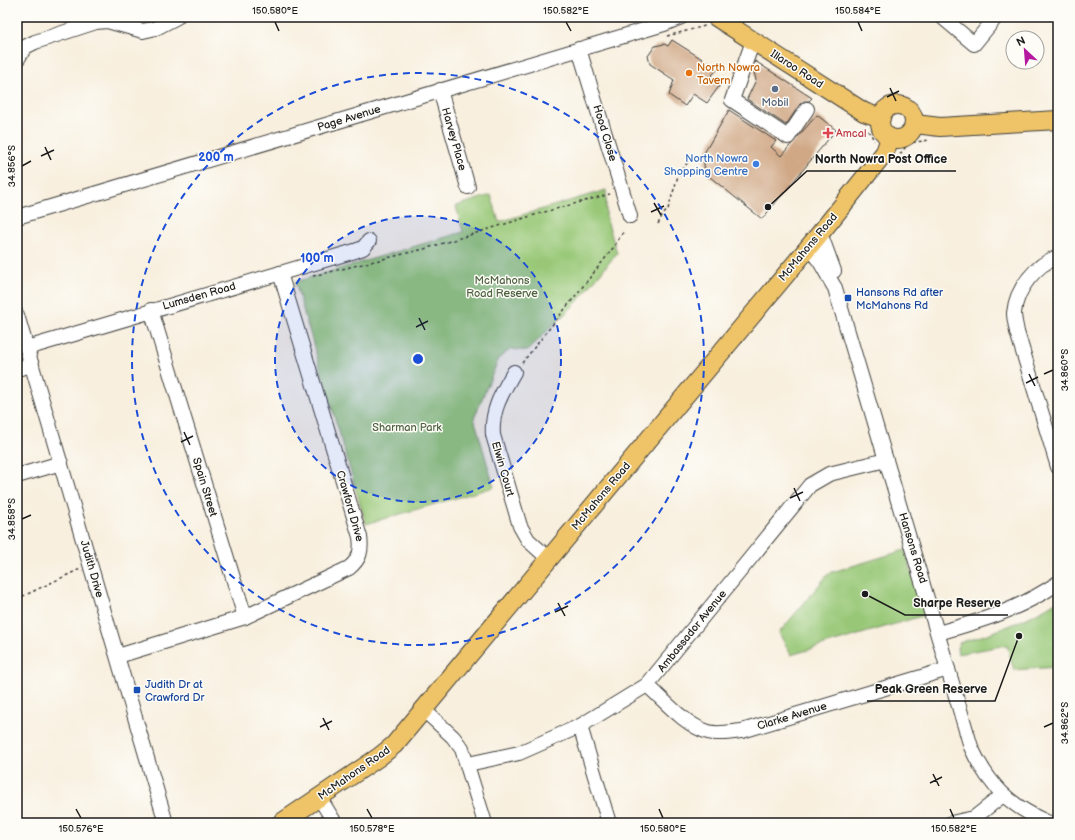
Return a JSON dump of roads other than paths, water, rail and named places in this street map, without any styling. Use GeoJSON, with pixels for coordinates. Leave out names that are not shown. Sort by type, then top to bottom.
{"type":"FeatureCollection","features":[{"type":"Feature","properties":{"kind":"main road","name":"Illaroo Road"},"geometry":{"type":"LineString","coordinates":[[716,17],[864,112],[881,118]]}},
{"type":"Feature","properties":{"kind":"main road"},"geometry":{"type":"LineString","coordinates":[[892,106],[904,106],[912,113],[915,124],[913,130],[906,138],[896,140],[886,136],[881,128],[881,118],[883,113],[892,106]]}},
{"type":"Feature","properties":{"kind":"main road"},"geometry":{"type":"LineString","coordinates":[[915,124],[940,126],[1058,120]]}},
{"type":"Feature","properties":{"kind":"main road","name":"McMahons Road"},"geometry":{"type":"LineString","coordinates":[[281,823],[387,751],[424,710],[813,242],[885,152],[890,138]]}},
{"type":"Feature","properties":{"kind":"street"},"geometry":{"type":"LineString","coordinates":[[17,60],[25,47],[35,42],[96,22],[107,21],[143,31],[156,28],[177,17]]}},
{"type":"Feature","properties":{"kind":"street","name":"Page Avenue"},"geometry":{"type":"LineString","coordinates":[[17,217],[664,24],[681,17]]}},
{"type":"Feature","properties":{"kind":"street"},"geometry":{"type":"LineString","coordinates":[[942,17],[974,44],[996,17]]}},
{"type":"Feature","properties":{"kind":"street"},"geometry":{"type":"LineString","coordinates":[[753,41],[732,100],[788,137],[807,109]]}},
{"type":"Feature","properties":{"kind":"street","name":"Hood Close"},"geometry":{"type":"LineString","coordinates":[[579,49],[630,216]]}},
{"type":"Feature","properties":{"kind":"street","name":"Harvey Place"},"geometry":{"type":"LineString","coordinates":[[440,90],[468,187]]}},
{"type":"Feature","properties":{"kind":"street","name":"Lumsden Road"},"geometry":{"type":"LineString","coordinates":[[27,348],[151,310],[355,251],[363,248],[369,241]]}},
{"type":"Feature","properties":{"kind":"street","name":"Hansons Road"},"geometry":{"type":"LineString","coordinates":[[813,242],[823,241],[835,274],[835,288],[971,747],[982,770],[1015,806],[1049,823]]}},
{"type":"Feature","properties":{"kind":"street"},"geometry":{"type":"LineString","coordinates":[[1058,256],[1041,264],[1027,281],[1018,299],[1014,313],[1017,332],[1058,467]]}},
{"type":"Feature","properties":{"kind":"street","name":"Crawford Drive"},"geometry":{"type":"LineString","coordinates":[[118,656],[245,617],[349,568],[360,555],[361,547],[280,273]]}},
{"type":"Feature","properties":{"kind":"street","name":"Spain Street"},"geometry":{"type":"LineString","coordinates":[[151,310],[245,617]]}},
{"type":"Feature","properties":{"kind":"street","name":"Judith Drive"},"geometry":{"type":"LineString","coordinates":[[17,315],[166,823]]}},
{"type":"Feature","properties":{"kind":"street"},"geometry":{"type":"LineString","coordinates":[[17,369],[32,365]]}},
{"type":"Feature","properties":{"kind":"street","name":"Elwin Court"},"geometry":{"type":"LineString","coordinates":[[514,372],[500,396],[494,410],[492,422],[493,435],[520,526],[528,540],[549,559]]}},
{"type":"Feature","properties":{"kind":"street","name":"Ambassador Avenue"},"geometry":{"type":"LineString","coordinates":[[468,764],[519,753],[580,726],[647,685],[810,485],[829,474],[886,460]]}},
{"type":"Feature","properties":{"kind":"street"},"geometry":{"type":"LineString","coordinates":[[17,476],[61,463]]}},
{"type":"Feature","properties":{"kind":"street"},"geometry":{"type":"LineString","coordinates":[[938,633],[995,617],[1035,598],[1058,583]]}},
{"type":"Feature","properties":{"kind":"street","name":"Clarke Avenue"},"geometry":{"type":"LineString","coordinates":[[647,685],[690,722],[708,732],[721,733],[742,731],[948,669]]}},
{"type":"Feature","properties":{"kind":"street"},"geometry":{"type":"LineString","coordinates":[[424,710],[457,742],[468,764],[485,823]]}},
{"type":"Feature","properties":{"kind":"street"},"geometry":{"type":"LineString","coordinates":[[580,726],[609,823]]}},
{"type":"Feature","properties":{"kind":"street"},"geometry":{"type":"LineString","coordinates":[[951,823],[974,818],[1003,794]]}},
{"type":"Feature","properties":{"kind":"street"},"geometry":{"type":"LineString","coordinates":[[319,797],[335,823]]}},
{"type":"Feature","properties":{"kind":"place","name":"North Nowra Tavern"},"geometry":{"type":"Point","coordinates":[689,73]}},
{"type":"Feature","properties":{"kind":"place","name":"Mobil"},"geometry":{"type":"Point","coordinates":[775,89]}},
{"type":"Feature","properties":{"kind":"place","name":"Amcal"},"geometry":{"type":"Point","coordinates":[828,133]}},
{"type":"Feature","properties":{"kind":"place","name":"North Nowra Shopping Centre"},"geometry":{"type":"Point","coordinates":[756,164]}},
{"type":"Feature","properties":{"kind":"place","name":"North Nowra Post Office"},"geometry":{"type":"Point","coordinates":[768,207]}},
{"type":"Feature","properties":{"kind":"place","name":"Hansons Rd after McMahons Rd"},"geometry":{"type":"Point","coordinates":[848,298]}},
{"type":"Feature","properties":{"kind":"place","name":"Sharpe Reserve"},"geometry":{"type":"Point","coordinates":[865,594]}},
{"type":"Feature","properties":{"kind":"place","name":"Peak Green Reserve"},"geometry":{"type":"Point","coordinates":[1019,636]}},
{"type":"Feature","properties":{"kind":"place","name":"Judith Dr at Crawford Dr"},"geometry":{"type":"Point","coordinates":[137,690]}},
{"type":"Feature","properties":{"kind":"park label","name":"McMahons Road Reserve"},"geometry":{"type":"Point","coordinates":[502,286]}},
{"type":"Feature","properties":{"kind":"park label","name":"Sharman Park"},"geometry":{"type":"Point","coordinates":[407,427]}}]}
